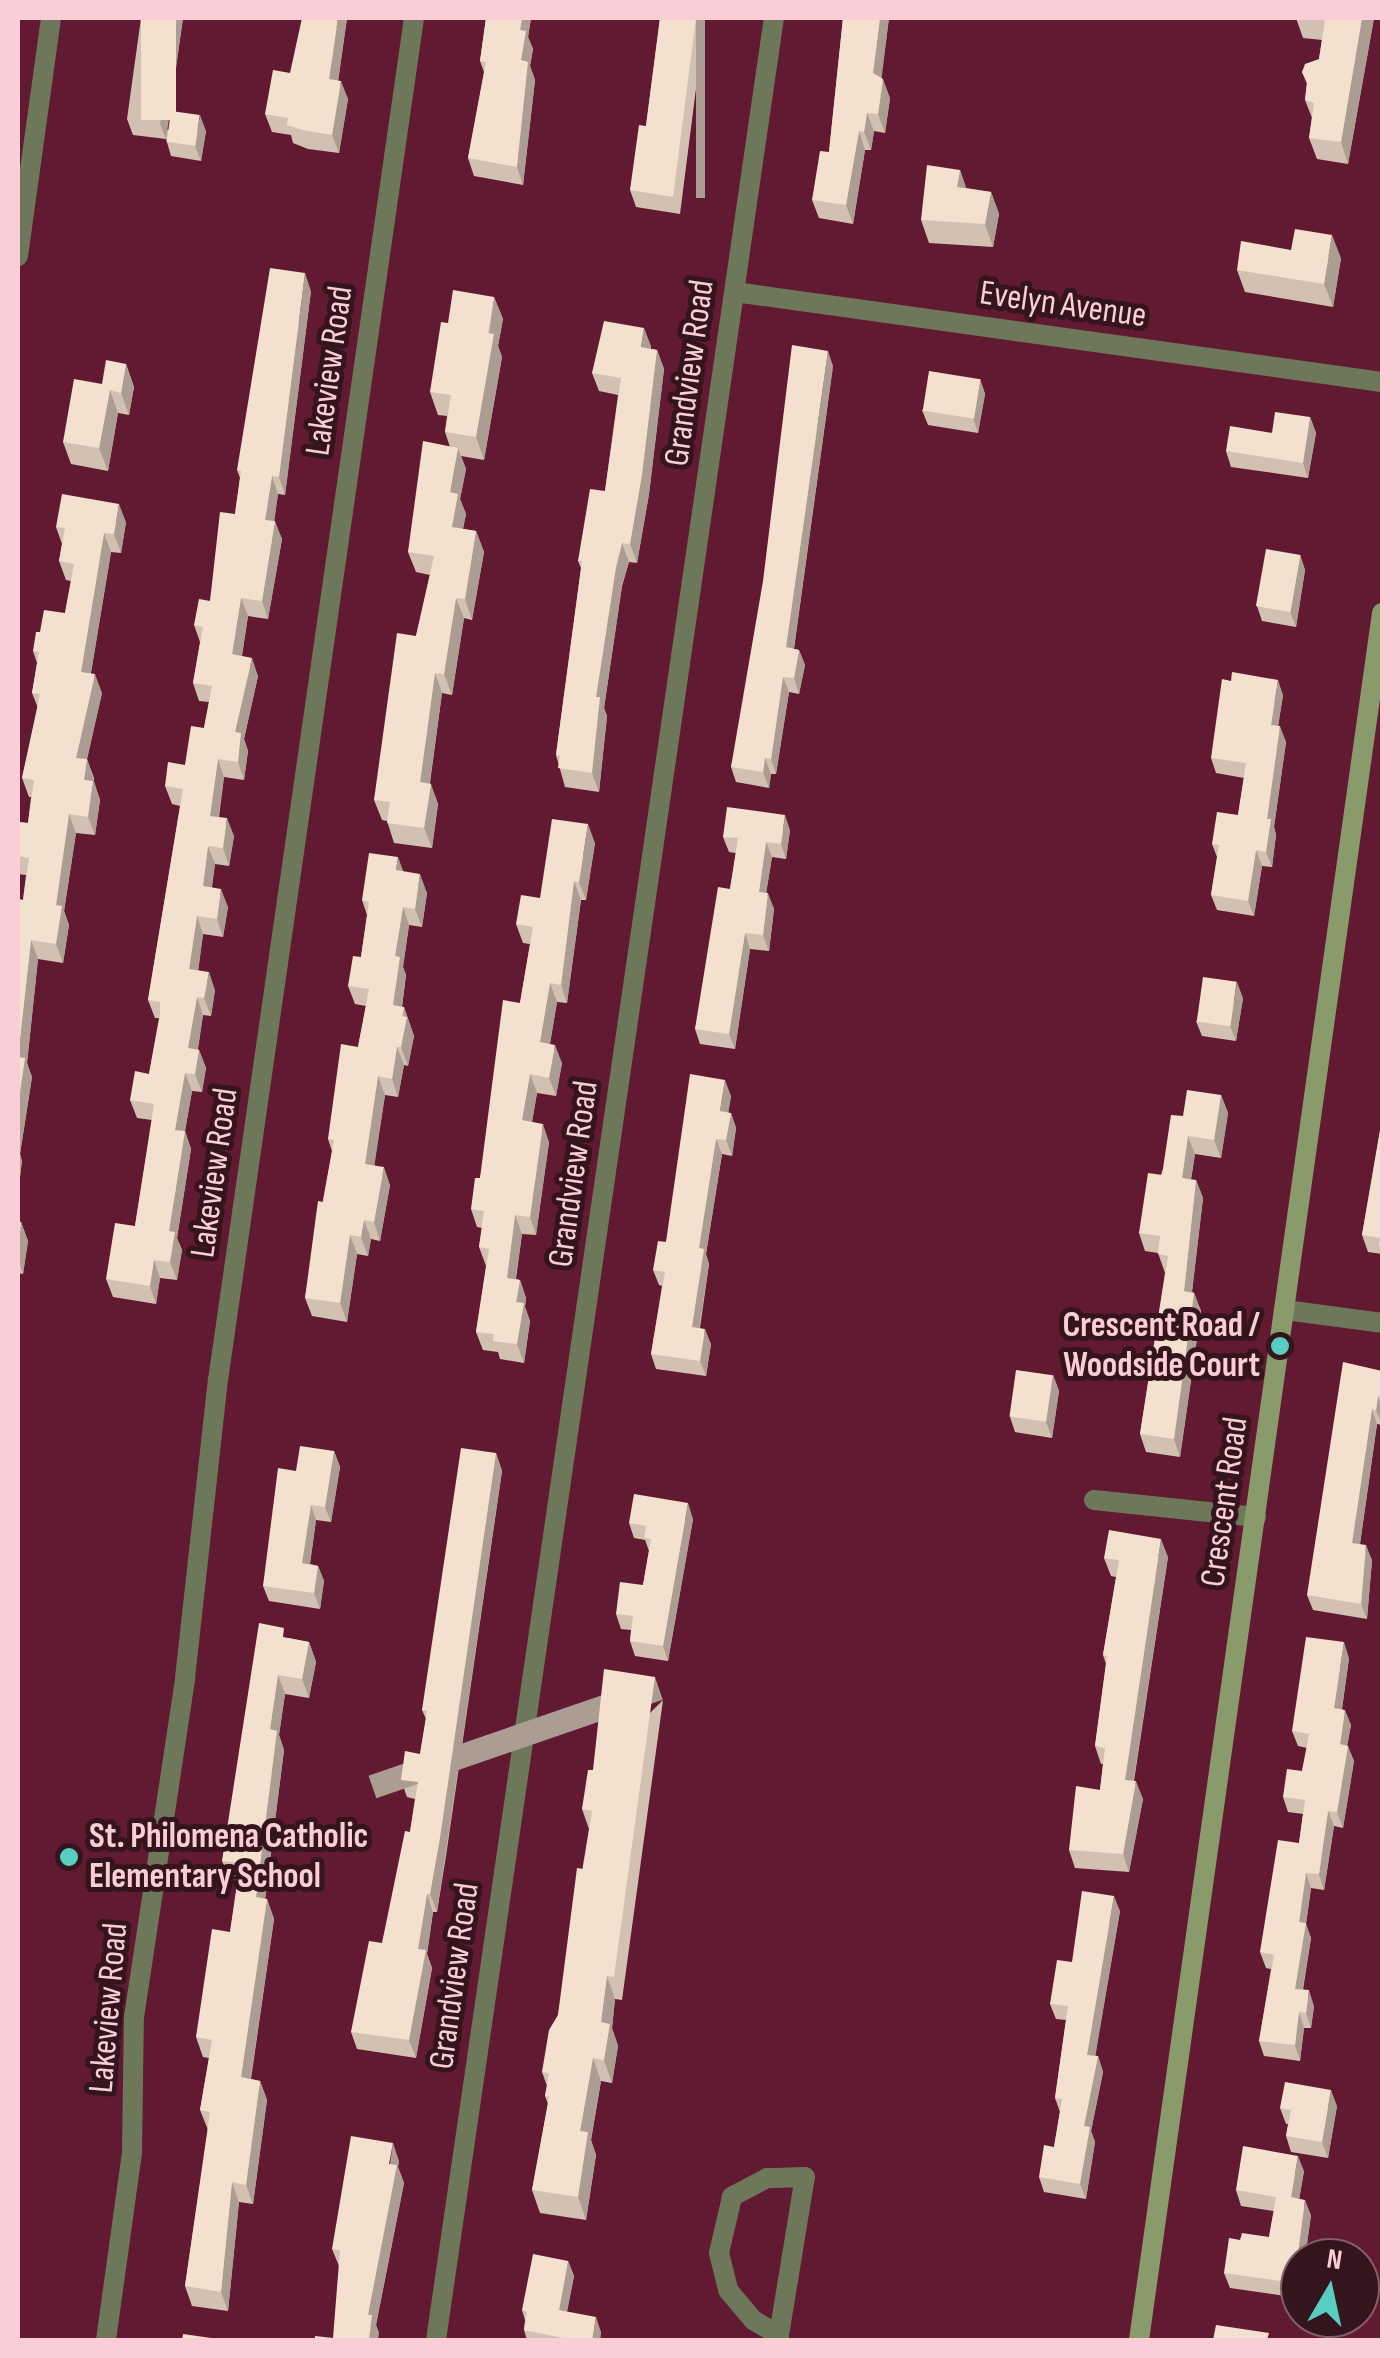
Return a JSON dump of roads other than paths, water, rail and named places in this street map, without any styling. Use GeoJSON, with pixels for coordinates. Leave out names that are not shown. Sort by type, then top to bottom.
{"type":"FeatureCollection","features":[{"type":"Feature","properties":{"kind":"street"},"geometry":{"type":"LineString","coordinates":[[18,256],[22,185],[51,18]]}},
{"type":"Feature","properties":{"kind":"street","name":"Lakeview Road"},"geometry":{"type":"LineString","coordinates":[[106,2340],[132,2152],[134,2017],[185,1678],[218,1380],[414,18]]}},
{"type":"Feature","properties":{"kind":"street","name":"Grandview Road"},"geometry":{"type":"LineString","coordinates":[[436,2340],[774,18]]}},
{"type":"Feature","properties":{"kind":"street","name":"Evelyn Avenue"},"geometry":{"type":"LineString","coordinates":[[735,292],[1382,382]]}},
{"type":"Feature","properties":{"kind":"street","name":"Crescent Road"},"geometry":{"type":"LineString","coordinates":[[1139,2340],[1382,613]]}},
{"type":"Feature","properties":{"kind":"street"},"geometry":{"type":"LineString","coordinates":[[1284,1310],[1382,1323]]}},
{"type":"Feature","properties":{"kind":"street"},"geometry":{"type":"LineString","coordinates":[[1094,1500],[1256,1517]]}},
{"type":"Feature","properties":{"kind":"street"},"geometry":{"type":"LineString","coordinates":[[804,2177],[790,2264],[778,2338],[753,2320],[728,2290],[719,2253],[732,2197],[768,2178],[804,2177]]}},
{"type":"Feature","properties":{"kind":"place","name":"Crescent Road / Woodside Court"},"geometry":{"type":"Point","coordinates":[1280,1346]}},
{"type":"Feature","properties":{"kind":"place","name":"St. Philomena Catholic Elementary School"},"geometry":{"type":"Point","coordinates":[69,1857]}}]}
